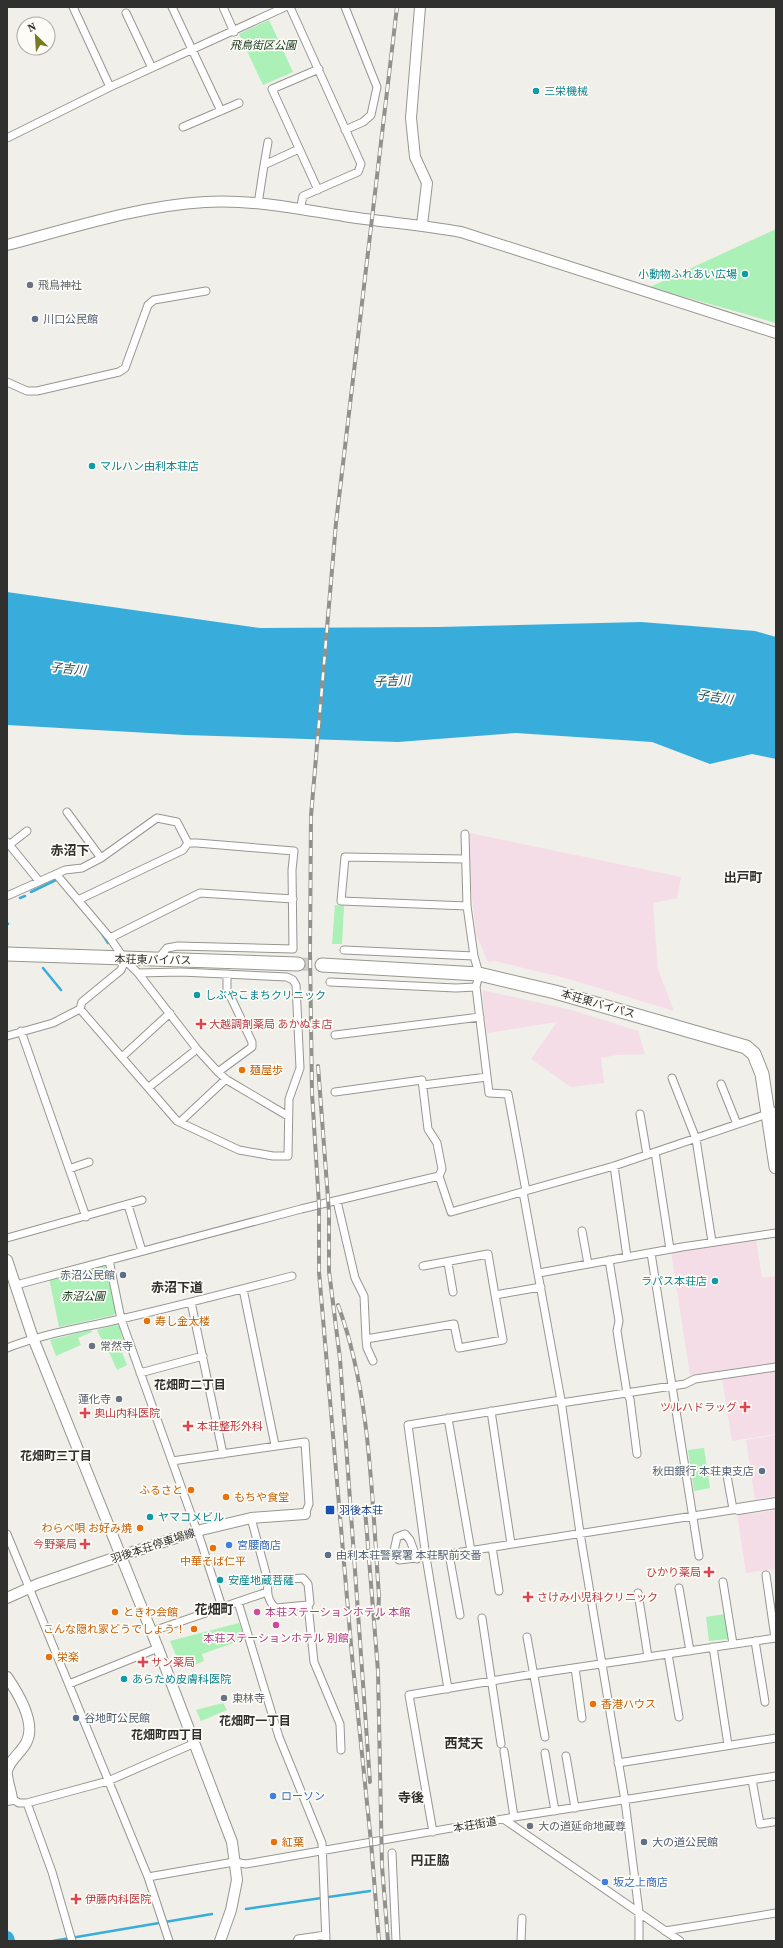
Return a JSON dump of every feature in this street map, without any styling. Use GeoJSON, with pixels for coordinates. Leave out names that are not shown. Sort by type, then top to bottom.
{"type":"FeatureCollection","features":[{"type":"Feature","properties":{"kind":"highway","name":"本荘東バイパス"},"geometry":{"type":"LineString","coordinates":[[7,954],[125,960],[298,964]]}},
{"type":"Feature","properties":{"kind":"highway","name":"本荘東バイパス"},"geometry":{"type":"LineString","coordinates":[[322,965],[479,974],[555,992],[746,1047],[754,1054],[758,1062],[772,1112],[776,1167]]}},
{"type":"Feature","properties":{"kind":"street"},"geometry":{"type":"LineString","coordinates":[[73,7],[110,87]]}},
{"type":"Feature","properties":{"kind":"street"},"geometry":{"type":"LineString","coordinates":[[172,7],[221,111]]}},
{"type":"Feature","properties":{"kind":"street"},"geometry":{"type":"LineString","coordinates":[[223,7],[234,32]]}},
{"type":"Feature","properties":{"kind":"street"},"geometry":{"type":"LineString","coordinates":[[7,138],[110,87],[234,32],[286,7]]}},
{"type":"Feature","properties":{"kind":"street"},"geometry":{"type":"LineString","coordinates":[[290,7],[361,164],[358,172],[303,196],[300,210]]}},
{"type":"Feature","properties":{"kind":"street"},"geometry":{"type":"LineString","coordinates":[[345,7],[377,87],[370,115],[345,130]]}},
{"type":"Feature","properties":{"kind":"street"},"geometry":{"type":"LineString","coordinates":[[420,7],[411,118],[416,157],[427,183],[422,225]]}},
{"type":"Feature","properties":{"kind":"street"},"geometry":{"type":"LineString","coordinates":[[126,13],[152,68]]}},
{"type":"Feature","properties":{"kind":"street"},"geometry":{"type":"LineString","coordinates":[[318,190],[272,89],[319,69]]}},
{"type":"Feature","properties":{"kind":"street"},"geometry":{"type":"LineString","coordinates":[[183,127],[239,103]]}},
{"type":"Feature","properties":{"kind":"street"},"geometry":{"type":"LineString","coordinates":[[258,204],[268,142]]}},
{"type":"Feature","properties":{"kind":"street"},"geometry":{"type":"LineString","coordinates":[[264,165],[299,149]]}},
{"type":"Feature","properties":{"kind":"street"},"geometry":{"type":"LineString","coordinates":[[7,244],[96,222],[157,209],[204,202],[235,201],[371,220],[422,225],[461,232],[776,333]]}},
{"type":"Feature","properties":{"kind":"street"},"geometry":{"type":"LineString","coordinates":[[7,382],[28,391],[37,391],[119,372],[125,368],[148,305],[154,300],[206,291]]}},
{"type":"Feature","properties":{"kind":"street"},"geometry":{"type":"LineString","coordinates":[[67,812],[101,858]]}},
{"type":"Feature","properties":{"kind":"street"},"geometry":{"type":"LineString","coordinates":[[7,896],[65,870],[82,868],[101,858],[157,818],[177,822],[188,843]]}},
{"type":"Feature","properties":{"kind":"street"},"geometry":{"type":"LineString","coordinates":[[27,831],[8,844],[39,881]]}},
{"type":"Feature","properties":{"kind":"street"},"geometry":{"type":"LineString","coordinates":[[465,834],[467,906],[474,956],[479,974],[476,987],[489,1094],[508,1094],[561,1402],[580,1534],[625,1801],[639,1912],[639,1941]]}},
{"type":"Feature","properties":{"kind":"street"},"geometry":{"type":"LineString","coordinates":[[78,900],[183,850],[188,843],[197,842],[294,851],[293,949],[178,946],[167,948],[157,960]]}},
{"type":"Feature","properties":{"kind":"street"},"geometry":{"type":"LineString","coordinates":[[465,859],[345,857],[341,901],[467,906]]}},
{"type":"Feature","properties":{"kind":"street"},"geometry":{"type":"LineString","coordinates":[[56,874],[110,938],[125,960],[138,973],[196,1048],[218,1072],[226,1079],[288,1116]]}},
{"type":"Feature","properties":{"kind":"street"},"geometry":{"type":"LineString","coordinates":[[110,938],[200,893],[293,899]]}},
{"type":"Feature","properties":{"kind":"street"},"geometry":{"type":"LineString","coordinates":[[344,950],[474,956]]}},
{"type":"Feature","properties":{"kind":"street"},"geometry":{"type":"LineString","coordinates":[[7,1036],[53,1022],[80,1009],[82,1002],[120,970],[125,960]]}},
{"type":"Feature","properties":{"kind":"street"},"geometry":{"type":"LineString","coordinates":[[80,1009],[180,1122],[239,1150],[273,1156],[288,1156],[289,1099],[300,1068],[296,985],[293,980],[287,977],[227,974],[181,972],[138,973]]}},
{"type":"Feature","properties":{"kind":"street"},"geometry":{"type":"LineString","coordinates":[[218,1072],[252,1047],[252,1042],[227,989],[227,974]]}},
{"type":"Feature","properties":{"kind":"street"},"geometry":{"type":"LineString","coordinates":[[330,982],[456,988],[476,987]]}},
{"type":"Feature","properties":{"kind":"street"},"geometry":{"type":"LineString","coordinates":[[122,1057],[170,1013]]}},
{"type":"Feature","properties":{"kind":"street"},"geometry":{"type":"LineString","coordinates":[[335,1035],[480,1017]]}},
{"type":"Feature","properties":{"kind":"street"},"geometry":{"type":"LineString","coordinates":[[21,1032],[86,1217]]}},
{"type":"Feature","properties":{"kind":"street"},"geometry":{"type":"LineString","coordinates":[[149,1087],[196,1048]]}},
{"type":"Feature","properties":{"kind":"street"},"geometry":{"type":"LineString","coordinates":[[423,1085],[487,1077]]}},
{"type":"Feature","properties":{"kind":"street"},"geometry":{"type":"LineString","coordinates":[[672,1078],[696,1139],[712,1242]]}},
{"type":"Feature","properties":{"kind":"street"},"geometry":{"type":"LineString","coordinates":[[180,1122],[226,1079]]}},
{"type":"Feature","properties":{"kind":"street"},"geometry":{"type":"LineString","coordinates":[[335,1092],[422,1080],[428,1129],[437,1143],[442,1169],[439,1176],[451,1212],[614,1166],[772,1112]]}},
{"type":"Feature","properties":{"kind":"street"},"geometry":{"type":"LineString","coordinates":[[721,1084],[737,1124]]}},
{"type":"Feature","properties":{"kind":"street"},"geometry":{"type":"LineString","coordinates":[[640,1114],[647,1155]]}},
{"type":"Feature","properties":{"kind":"street"},"geometry":{"type":"LineString","coordinates":[[655,1152],[670,1249]]}},
{"type":"Feature","properties":{"kind":"street"},"geometry":{"type":"LineString","coordinates":[[69,1169],[89,1162]]}},
{"type":"Feature","properties":{"kind":"street"},"geometry":{"type":"LineString","coordinates":[[614,1166],[627,1257]]}},
{"type":"Feature","properties":{"kind":"street"},"geometry":{"type":"LineString","coordinates":[[16,1285],[71,1268],[109,1260],[439,1176]]}},
{"type":"Feature","properties":{"kind":"street"},"geometry":{"type":"LineString","coordinates":[[7,1238],[142,1200]]}},
{"type":"Feature","properties":{"kind":"street"},"geometry":{"type":"LineString","coordinates":[[337,1201],[355,1278],[364,1296],[367,1348],[374,1361]]}},
{"type":"Feature","properties":{"kind":"street"},"geometry":{"type":"LineString","coordinates":[[128,1205],[142,1251]]}},
{"type":"Feature","properties":{"kind":"street"},"geometry":{"type":"LineString","coordinates":[[582,1231],[588,1264]]}},
{"type":"Feature","properties":{"kind":"street"},"geometry":{"type":"LineString","coordinates":[[539,1273],[651,1252],[776,1233]]}},
{"type":"Feature","properties":{"kind":"street"},"geometry":{"type":"LineString","coordinates":[[651,1252],[699,1556]]}},
{"type":"Feature","properties":{"kind":"street"},"geometry":{"type":"LineString","coordinates":[[366,1339],[454,1324],[459,1348],[503,1340],[488,1254],[448,1263],[423,1266]]}},
{"type":"Feature","properties":{"kind":"street"},"geometry":{"type":"LineString","coordinates":[[7,1260],[33,1338],[150,1632],[158,1648],[232,1842],[237,1880],[232,1910],[220,1941]]}},
{"type":"Feature","properties":{"kind":"street"},"geometry":{"type":"LineString","coordinates":[[109,1260],[121,1319],[197,1531],[222,1607]]}},
{"type":"Feature","properties":{"kind":"street"},"geometry":{"type":"LineString","coordinates":[[609,1260],[619,1321],[616,1331],[627,1393],[630,1399],[637,1454]]}},
{"type":"Feature","properties":{"kind":"street"},"geometry":{"type":"LineString","coordinates":[[448,1263],[453,1292]]}},
{"type":"Feature","properties":{"kind":"street"},"geometry":{"type":"LineString","coordinates":[[7,1348],[33,1338],[121,1319],[292,1276]]}},
{"type":"Feature","properties":{"kind":"street"},"geometry":{"type":"LineString","coordinates":[[495,1295],[541,1287]]}},
{"type":"Feature","properties":{"kind":"street"},"geometry":{"type":"LineString","coordinates":[[243,1289],[275,1445]]}},
{"type":"Feature","properties":{"kind":"street"},"geometry":{"type":"LineString","coordinates":[[191,1302],[223,1454]]}},
{"type":"Feature","properties":{"kind":"street"},"geometry":{"type":"LineString","coordinates":[[140,1373],[203,1356]]}},
{"type":"Feature","properties":{"kind":"street"},"geometry":{"type":"LineString","coordinates":[[448,1689],[426,1557],[408,1425],[491,1411],[685,1384],[695,1379],[776,1367]]}},
{"type":"Feature","properties":{"kind":"street"},"geometry":{"type":"LineString","coordinates":[[491,1411],[511,1544]]}},
{"type":"Feature","properties":{"kind":"street"},"geometry":{"type":"LineString","coordinates":[[448,1418],[470,1551]]}},
{"type":"Feature","properties":{"kind":"street"},"geometry":{"type":"LineString","coordinates":[[172,1461],[275,1445],[305,1442],[309,1504],[304,1514]]}},
{"type":"Feature","properties":{"kind":"street"},"geometry":{"type":"LineString","coordinates":[[726,1470],[736,1509]]}},
{"type":"Feature","properties":{"kind":"street"},"geometry":{"type":"LineString","coordinates":[[417,1559],[776,1503]]}},
{"type":"Feature","properties":{"kind":"street","name":"羽後本荘停車場線"},"geometry":{"type":"LineString","coordinates":[[7,1598],[30,1588],[197,1531],[251,1518],[304,1514]]}},
{"type":"Feature","properties":{"kind":"street"},"geometry":{"type":"LineString","coordinates":[[251,1518],[268,1581],[267,1592],[270,1600],[276,1608],[308,1606]]}},
{"type":"Feature","properties":{"kind":"street"},"geometry":{"type":"LineString","coordinates":[[7,1534],[148,1877],[169,1941]]}},
{"type":"Feature","properties":{"kind":"street"},"geometry":{"type":"LineString","coordinates":[[492,1547],[499,1591]]}},
{"type":"Feature","properties":{"kind":"street"},"geometry":{"type":"LineString","coordinates":[[449,1554],[460,1615]]}},
{"type":"Feature","properties":{"kind":"street"},"geometry":{"type":"LineString","coordinates":[[433,1832],[409,1695],[602,1663],[776,1638],[766,1575]]}},
{"type":"Feature","properties":{"kind":"street"},"geometry":{"type":"LineString","coordinates":[[268,1581],[303,1578],[308,1584],[310,1603],[308,1606],[314,1662],[340,1724],[341,1750]]}},
{"type":"Feature","properties":{"kind":"street"},"geometry":{"type":"LineString","coordinates":[[723,1582],[733,1644]]}},
{"type":"Feature","properties":{"kind":"street"},"geometry":{"type":"LineString","coordinates":[[679,1588],[690,1650]]}},
{"type":"Feature","properties":{"kind":"street"},"geometry":{"type":"LineString","coordinates":[[150,1632],[267,1592]]}},
{"type":"Feature","properties":{"kind":"street"},"geometry":{"type":"LineString","coordinates":[[638,1593],[648,1657]]}},
{"type":"Feature","properties":{"kind":"street"},"geometry":{"type":"LineString","coordinates":[[238,1602],[279,1737],[322,1843],[326,1938],[298,1939],[297,1941]]}},
{"type":"Feature","properties":{"kind":"street"},"geometry":{"type":"LineString","coordinates":[[482,1618],[514,1817]]}},
{"type":"Feature","properties":{"kind":"street"},"geometry":{"type":"LineString","coordinates":[[527,1637],[533,1674],[536,1679],[545,1737]]}},
{"type":"Feature","properties":{"kind":"street"},"geometry":{"type":"LineString","coordinates":[[755,1641],[765,1702]]}},
{"type":"Feature","properties":{"kind":"street"},"geometry":{"type":"LineString","coordinates":[[713,1647],[728,1745]]}},
{"type":"Feature","properties":{"kind":"street"},"geometry":{"type":"LineString","coordinates":[[69,1684],[158,1648]]}},
{"type":"Feature","properties":{"kind":"street"},"geometry":{"type":"LineString","coordinates":[[668,1654],[679,1717]]}},
{"type":"Feature","properties":{"kind":"street"},"geometry":{"type":"LineString","coordinates":[[575,1668],[582,1718]]}},
{"type":"Feature","properties":{"kind":"street"},"geometry":{"type":"LineString","coordinates":[[7,1677],[28,1721],[30,1733],[26,1744],[10,1763],[7,1772],[9,1800],[19,1803],[27,1803],[108,1781],[195,1743]]}},
{"type":"Feature","properties":{"kind":"street"},"geometry":{"type":"LineString","coordinates":[[618,1763],[776,1738]]}},
{"type":"Feature","properties":{"kind":"street"},"geometry":{"type":"LineString","coordinates":[[545,1753],[555,1811]]}},
{"type":"Feature","properties":{"kind":"street"},"geometry":{"type":"LineString","coordinates":[[566,1756],[575,1808]]}},
{"type":"Feature","properties":{"kind":"street"},"geometry":{"type":"LineString","coordinates":[[505,1820],[514,1817],[625,1801],[776,1776]]}},
{"type":"Feature","properties":{"kind":"street"},"geometry":{"type":"LineString","coordinates":[[752,1780],[760,1824],[773,1822]]}},
{"type":"Feature","properties":{"kind":"street"},"geometry":{"type":"LineString","coordinates":[[27,1803],[52,1872],[72,1941]]}},
{"type":"Feature","properties":{"kind":"street","name":"本荘街道"},"geometry":{"type":"LineString","coordinates":[[148,1877],[234,1862],[246,1864],[505,1820],[680,1941]]}},
{"type":"Feature","properties":{"kind":"street"},"geometry":{"type":"LineString","coordinates":[[392,1853],[396,1941]]}},
{"type":"Feature","properties":{"kind":"street"},"geometry":{"type":"LineString","coordinates":[[665,1931],[776,1912]]}},
{"type":"Feature","properties":{"kind":"street"},"geometry":{"type":"LineString","coordinates":[[521,1941],[522,1918]]}},
{"type":"Feature","properties":{"kind":"shaded area"},"geometry":{"type":"Polygon","coordinates":[[[470,833],[681,877],[677,898],[653,903],[658,969],[674,1011],[569,979],[495,961],[488,962],[476,934],[469,869],[470,833]]]}},
{"type":"Feature","properties":{"kind":"shaded area"},"geometry":{"type":"Polygon","coordinates":[[[482,990],[572,1010],[638,1031],[645,1054],[617,1055],[601,1058],[604,1083],[571,1087],[531,1059],[557,1022],[487,1033],[482,990]]]}},
{"type":"Feature","properties":{"kind":"shaded area"},"geometry":{"type":"Polygon","coordinates":[[[756,1239],[762,1278],[776,1276],[776,1363],[690,1375],[671,1252],[756,1239]]]}},
{"type":"Feature","properties":{"kind":"shaded area"},"geometry":{"type":"Polygon","coordinates":[[[776,1370],[776,1434],[732,1441],[722,1378],[776,1370]]]}},
{"type":"Feature","properties":{"kind":"shaded area"},"geometry":{"type":"Polygon","coordinates":[[[776,1435],[776,1496],[755,1499],[746,1440],[776,1435]]]}},
{"type":"Feature","properties":{"kind":"shaded area"},"geometry":{"type":"Polygon","coordinates":[[[776,1510],[776,1569],[746,1573],[737,1513],[751,1514],[776,1510]]]}},
{"type":"Feature","properties":{"kind":"green space","name":"飛鳥街区公園"},"geometry":{"type":"Polygon","coordinates":[[[269,20],[293,72],[263,85],[239,34],[269,20]]]}},
{"type":"Feature","properties":{"kind":"green space"},"geometry":{"type":"Polygon","coordinates":[[[776,229],[776,323],[650,287],[776,229]]]}},
{"type":"Feature","properties":{"kind":"green space"},"geometry":{"type":"Polygon","coordinates":[[[335,905],[344,906],[342,944],[332,944],[335,905]]]}},
{"type":"Feature","properties":{"kind":"green space","name":"赤沼公園"},"geometry":{"type":"Polygon","coordinates":[[[104,1265],[108,1268],[117,1310],[114,1315],[59,1327],[49,1278],[104,1265]]]}},
{"type":"Feature","properties":{"kind":"green space"},"geometry":{"type":"Polygon","coordinates":[[[115,1325],[119,1326],[123,1340],[105,1347],[97,1330],[115,1325]]]}},
{"type":"Feature","properties":{"kind":"green space"},"geometry":{"type":"Polygon","coordinates":[[[91,1330],[92,1332],[78,1338],[81,1345],[56,1356],[50,1340],[91,1330]]]}},
{"type":"Feature","properties":{"kind":"green space"},"geometry":{"type":"Polygon","coordinates":[[[120,1347],[127,1365],[117,1370],[109,1352],[120,1347]]]}},
{"type":"Feature","properties":{"kind":"green space"},"geometry":{"type":"Polygon","coordinates":[[[704,1448],[710,1488],[694,1491],[688,1450],[704,1448]]]}},
{"type":"Feature","properties":{"kind":"green space"},"geometry":{"type":"Polygon","coordinates":[[[724,1614],[728,1639],[709,1641],[706,1617],[724,1614]]]}},
{"type":"Feature","properties":{"kind":"green space"},"geometry":{"type":"Polygon","coordinates":[[[239,1623],[245,1639],[202,1654],[204,1661],[187,1668],[185,1664],[180,1665],[170,1641],[239,1623]]]}},
{"type":"Feature","properties":{"kind":"green space"},"geometry":{"type":"Polygon","coordinates":[[[223,1703],[227,1710],[201,1721],[196,1710],[223,1703]]]}},
{"type":"Feature","properties":{"kind":"water","name":"子吉川"},"geometry":{"type":"Polygon","coordinates":[[[7,592],[260,628],[439,627],[641,622],[755,631],[776,637],[776,759],[752,754],[710,764],[652,742],[516,733],[398,742],[185,735],[7,725],[7,592]]]}},
{"type":"Feature","properties":{"kind":"waterway"},"geometry":{"type":"LineString","coordinates":[[31,892],[58,879],[59,880]]}},
{"type":"Feature","properties":{"kind":"waterway"},"geometry":{"type":"LineString","coordinates":[[20,898],[25,896]]}},
{"type":"Feature","properties":{"kind":"waterway"},"geometry":{"type":"LineString","coordinates":[[99,929],[108,943]]}},
{"type":"Feature","properties":{"kind":"waterway"},"geometry":{"type":"LineString","coordinates":[[43,968],[61,990]]}},
{"type":"Feature","properties":{"kind":"waterway"},"geometry":{"type":"LineString","coordinates":[[246,1909],[370,1891]]}},
{"type":"Feature","properties":{"kind":"waterway"},"geometry":{"type":"LineString","coordinates":[[53,1941],[212,1914]]}},
{"type":"Feature","properties":{"kind":"tunnel"},"geometry":{"type":"LineString","coordinates":[[298,964],[322,965]]}},
{"type":"Feature","properties":{"kind":"railway"},"geometry":{"type":"LineString","coordinates":[[379,1941],[371,1842],[352,1656],[319,1272],[319,1205],[312,1093],[310,953],[311,816],[336,523],[397,7]]}},
{"type":"Feature","properties":{"kind":"railway"},"geometry":{"type":"LineString","coordinates":[[318,1066],[329,1212],[329,1271],[340,1359],[370,1782]]}},
{"type":"Feature","properties":{"kind":"railway"},"geometry":{"type":"LineString","coordinates":[[338,1305],[349,1339],[364,1411],[372,1486],[379,1596],[378,1618]]}},
{"type":"Feature","properties":{"kind":"railway"},"geometry":{"type":"LineString","coordinates":[[365,1509],[378,1671],[382,1866],[388,1941]]}},
{"type":"Feature","properties":{"kind":"place","name":"三栄機械"},"geometry":{"type":"Point","coordinates":[536,91]}},
{"type":"Feature","properties":{"kind":"place","name":"小動物ふれあい広場"},"geometry":{"type":"Point","coordinates":[745,274]}},
{"type":"Feature","properties":{"kind":"place","name":"飛鳥神社"},"geometry":{"type":"Point","coordinates":[30,285]}},
{"type":"Feature","properties":{"kind":"place","name":"川口公民館"},"geometry":{"type":"Point","coordinates":[35,319]}},
{"type":"Feature","properties":{"kind":"place","name":"マルハン由利本荘店"},"geometry":{"type":"Point","coordinates":[92,466]}},
{"type":"Feature","properties":{"kind":"place","name":"しぶやこまちクリニック"},"geometry":{"type":"Point","coordinates":[197,995]}},
{"type":"Feature","properties":{"kind":"place","name":"大越調剤薬局 あかぬま店"},"geometry":{"type":"Point","coordinates":[201,1024]}},
{"type":"Feature","properties":{"kind":"place","name":"麺屋歩"},"geometry":{"type":"Point","coordinates":[242,1070]}},
{"type":"Feature","properties":{"kind":"place","name":"赤沼公民館"},"geometry":{"type":"Point","coordinates":[123,1275]}},
{"type":"Feature","properties":{"kind":"place","name":"ラパス本荘店"},"geometry":{"type":"Point","coordinates":[715,1281]}},
{"type":"Feature","properties":{"kind":"place","name":"寿し金太楼"},"geometry":{"type":"Point","coordinates":[147,1321]}},
{"type":"Feature","properties":{"kind":"place","name":"常然寺"},"geometry":{"type":"Point","coordinates":[92,1346]}},
{"type":"Feature","properties":{"kind":"place","name":"蓮化寺"},"geometry":{"type":"Point","coordinates":[119,1399]}},
{"type":"Feature","properties":{"kind":"place","name":"ツルハドラッグ"},"geometry":{"type":"Point","coordinates":[745,1407]}},
{"type":"Feature","properties":{"kind":"place","name":"奥山内科医院"},"geometry":{"type":"Point","coordinates":[85,1413]}},
{"type":"Feature","properties":{"kind":"place","name":"本荘整形外科"},"geometry":{"type":"Point","coordinates":[188,1426]}},
{"type":"Feature","properties":{"kind":"place","name":"秋田銀行 本荘東支店"},"geometry":{"type":"Point","coordinates":[762,1471]}},
{"type":"Feature","properties":{"kind":"place","name":"ふるさと"},"geometry":{"type":"Point","coordinates":[191,1490]}},
{"type":"Feature","properties":{"kind":"place","name":"もちや食堂"},"geometry":{"type":"Point","coordinates":[226,1497]}},
{"type":"Feature","properties":{"kind":"place","name":"羽後本荘"},"geometry":{"type":"Point","coordinates":[330,1510]}},
{"type":"Feature","properties":{"kind":"place","name":"ヤマコメビル"},"geometry":{"type":"Point","coordinates":[150,1517]}},
{"type":"Feature","properties":{"kind":"place","name":"わらべ唄 お好み焼"},"geometry":{"type":"Point","coordinates":[140,1528]}},
{"type":"Feature","properties":{"kind":"place","name":"今野薬局"},"geometry":{"type":"Point","coordinates":[85,1544]}},
{"type":"Feature","properties":{"kind":"place","name":"宮腰商店"},"geometry":{"type":"Point","coordinates":[229,1545]}},
{"type":"Feature","properties":{"kind":"place","name":"中華そば仁平"},"geometry":{"type":"Point","coordinates":[213,1548]}},
{"type":"Feature","properties":{"kind":"place","name":"由利本荘警察署 本荘駅前交番"},"geometry":{"type":"Point","coordinates":[328,1555]}},
{"type":"Feature","properties":{"kind":"place","name":"ひかり薬局"},"geometry":{"type":"Point","coordinates":[709,1572]}},
{"type":"Feature","properties":{"kind":"place","name":"安産地蔵菩薩"},"geometry":{"type":"Point","coordinates":[220,1580]}},
{"type":"Feature","properties":{"kind":"place","name":"さけみ小児科クリニック"},"geometry":{"type":"Point","coordinates":[528,1597]}},
{"type":"Feature","properties":{"kind":"place","name":"ときわ会館"},"geometry":{"type":"Point","coordinates":[115,1612]}},
{"type":"Feature","properties":{"kind":"place","name":"本荘ステーションホテル 本館"},"geometry":{"type":"Point","coordinates":[257,1612]}},
{"type":"Feature","properties":{"kind":"place","name":"本荘ステーションホテル 別館"},"geometry":{"type":"Point","coordinates":[276,1625]}},
{"type":"Feature","properties":{"kind":"place","name":"こんな隠れ家どうでしょう！"},"geometry":{"type":"Point","coordinates":[194,1629]}},
{"type":"Feature","properties":{"kind":"place","name":"栄楽"},"geometry":{"type":"Point","coordinates":[49,1657]}},
{"type":"Feature","properties":{"kind":"place","name":"サン薬局"},"geometry":{"type":"Point","coordinates":[143,1662]}},
{"type":"Feature","properties":{"kind":"place","name":"あらため皮膚科医院"},"geometry":{"type":"Point","coordinates":[124,1679]}},
{"type":"Feature","properties":{"kind":"place","name":"東林寺"},"geometry":{"type":"Point","coordinates":[224,1698]}},
{"type":"Feature","properties":{"kind":"place","name":"香港ハウス"},"geometry":{"type":"Point","coordinates":[593,1704]}},
{"type":"Feature","properties":{"kind":"place","name":"谷地町公民館"},"geometry":{"type":"Point","coordinates":[76,1718]}},
{"type":"Feature","properties":{"kind":"place","name":"ローソン"},"geometry":{"type":"Point","coordinates":[273,1796]}},
{"type":"Feature","properties":{"kind":"place","name":"大の道延命地蔵尊"},"geometry":{"type":"Point","coordinates":[530,1826]}},
{"type":"Feature","properties":{"kind":"place","name":"紅葉"},"geometry":{"type":"Point","coordinates":[274,1842]}},
{"type":"Feature","properties":{"kind":"place","name":"大の道公民館"},"geometry":{"type":"Point","coordinates":[644,1842]}},
{"type":"Feature","properties":{"kind":"place","name":"坂之上商店"},"geometry":{"type":"Point","coordinates":[605,1882]}},
{"type":"Feature","properties":{"kind":"place","name":"伊藤内科医院"},"geometry":{"type":"Point","coordinates":[76,1899]}},
{"type":"Feature","properties":{"kind":"district","name":"赤沼下"},"geometry":{"type":"Point","coordinates":[70,850]}},
{"type":"Feature","properties":{"kind":"district","name":"出戸町"},"geometry":{"type":"Point","coordinates":[743,877]}},
{"type":"Feature","properties":{"kind":"district","name":"赤沼下道"},"geometry":{"type":"Point","coordinates":[177,1287]}},
{"type":"Feature","properties":{"kind":"district","name":"花畑町二丁目"},"geometry":{"type":"Point","coordinates":[190,1385]}},
{"type":"Feature","properties":{"kind":"district","name":"花畑町三丁目"},"geometry":{"type":"Point","coordinates":[56,1456]}},
{"type":"Feature","properties":{"kind":"district","name":"花畑町"},"geometry":{"type":"Point","coordinates":[214,1609]}},
{"type":"Feature","properties":{"kind":"district","name":"花畑町一丁目"},"geometry":{"type":"Point","coordinates":[255,1721]}},
{"type":"Feature","properties":{"kind":"district","name":"花畑町四丁目"},"geometry":{"type":"Point","coordinates":[167,1735]}},
{"type":"Feature","properties":{"kind":"district","name":"西梵天"},"geometry":{"type":"Point","coordinates":[464,1743]}},
{"type":"Feature","properties":{"kind":"district","name":"寺後"},"geometry":{"type":"Point","coordinates":[411,1797]}},
{"type":"Feature","properties":{"kind":"district","name":"円正脇"},"geometry":{"type":"Point","coordinates":[430,1860]}}]}
